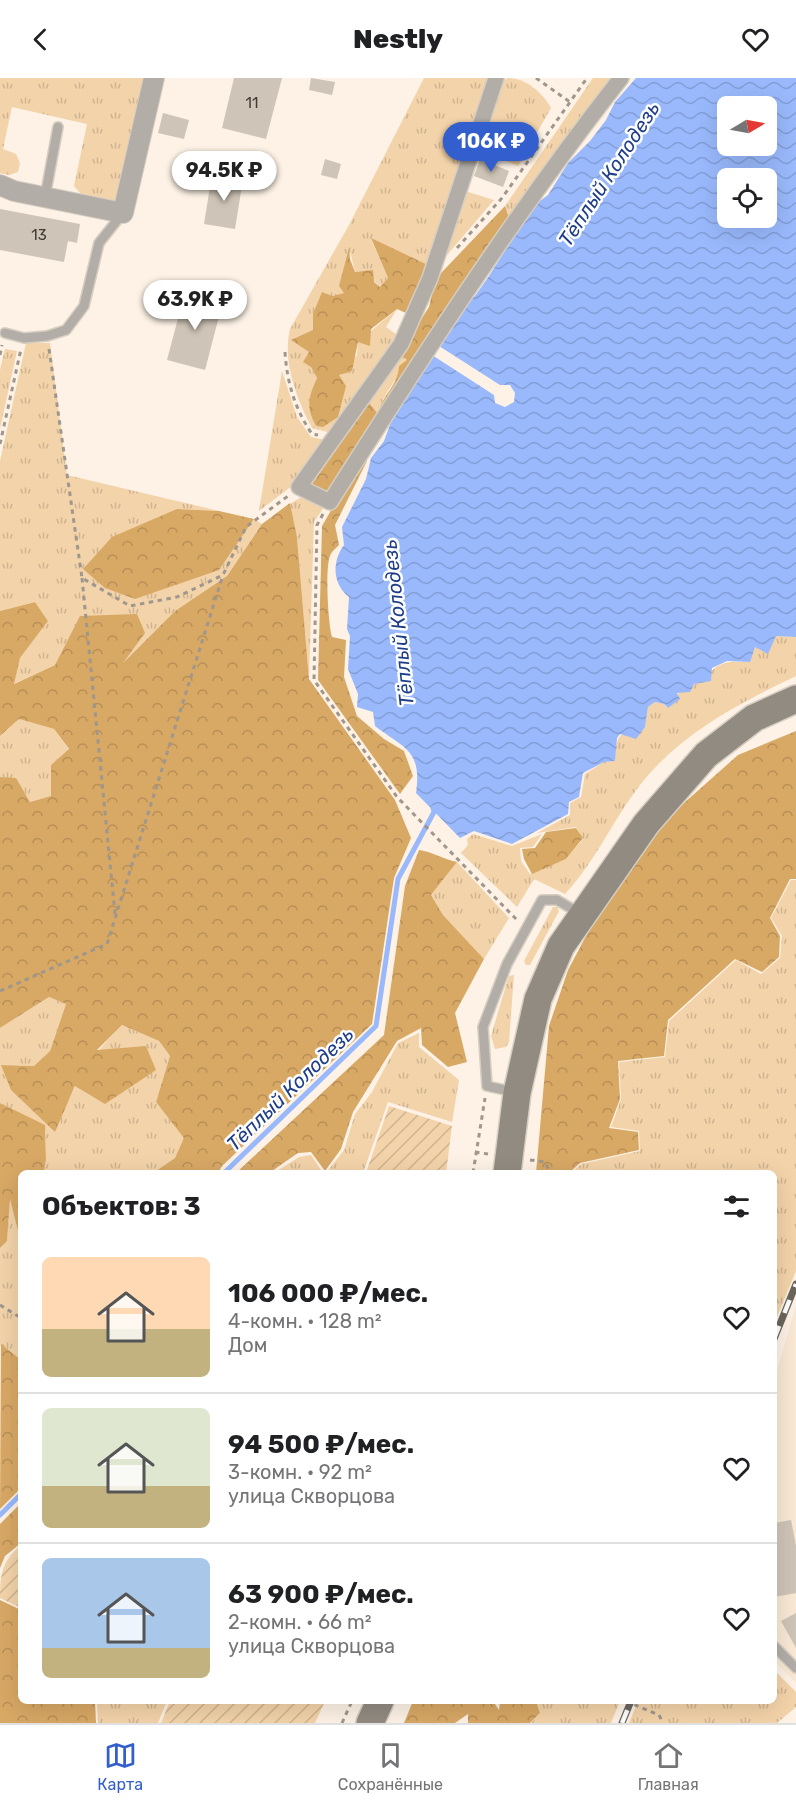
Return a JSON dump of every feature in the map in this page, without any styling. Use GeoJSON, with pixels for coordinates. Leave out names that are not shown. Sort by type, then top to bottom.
{"type":"FeatureCollection","features":[{"type":"Feature","properties":{"kind":"main road"},"geometry":{"type":"LineString","coordinates":[[507,1170],[517,1092],[538,999],[561,946],[646,824],[706,755],[754,718],[796,699]]}},
{"type":"Feature","properties":{"kind":"main road"},"geometry":{"type":"LineString","coordinates":[[370,1723],[379,1704]]}},
{"type":"Feature","properties":{"kind":"street"},"geometry":{"type":"LineString","coordinates":[[0,185],[123,213],[154,78]]}},
{"type":"Feature","properties":{"kind":"street"},"geometry":{"type":"LineString","coordinates":[[496,78],[430,278],[401,344],[299,487],[330,502],[450,315],[566,148],[621,78]]}},
{"type":"Feature","properties":{"kind":"lane"},"geometry":{"type":"LineString","coordinates":[[45,197],[58,127]]}},
{"type":"Feature","properties":{"kind":"lane"},"geometry":{"type":"LineString","coordinates":[[5,333],[24,338],[47,336],[66,330],[84,306],[99,243],[123,213]]}},
{"type":"Feature","properties":{"kind":"lane"},"geometry":{"type":"LineString","coordinates":[[517,1092],[487,1086],[483,1027],[507,964],[542,900],[557,900],[581,915]]}},
{"type":"Feature","properties":{"kind":"lane"},"geometry":{"type":"LineString","coordinates":[[777,1649],[796,1668]]}},
{"type":"Feature","properties":{"kind":"path"},"geometry":{"type":"LineString","coordinates":[[536,78],[570,102]]}},
{"type":"Feature","properties":{"kind":"path"},"geometry":{"type":"LineString","coordinates":[[452,254],[502,198],[587,78]]}},
{"type":"Feature","properties":{"kind":"path"},"geometry":{"type":"LineString","coordinates":[[47,336],[82,578],[116,917]]}},
{"type":"Feature","properties":{"kind":"path"},"geometry":{"type":"LineString","coordinates":[[0,444],[21,348],[2,345]]}},
{"type":"Feature","properties":{"kind":"path"},"geometry":{"type":"LineString","coordinates":[[285,352],[286,376],[299,415],[312,434],[335,437]]}},
{"type":"Feature","properties":{"kind":"path"},"geometry":{"type":"LineString","coordinates":[[0,991],[107,944],[223,575],[246,527],[299,487]]}},
{"type":"Feature","properties":{"kind":"path"},"geometry":{"type":"LineString","coordinates":[[330,502],[317,525],[314,680],[397,797],[460,858],[526,930]]}},
{"type":"Feature","properties":{"kind":"path"},"geometry":{"type":"LineString","coordinates":[[82,578],[130,606],[177,597],[223,575]]}},
{"type":"Feature","properties":{"kind":"path"},"geometry":{"type":"LineString","coordinates":[[473,1170],[487,1086]]}},
{"type":"Feature","properties":{"kind":"path"},"geometry":{"type":"LineString","coordinates":[[0,1305],[18,1316]]}},
{"type":"Feature","properties":{"kind":"path"},"geometry":{"type":"LineString","coordinates":[[342,1723],[351,1704]]}},
{"type":"Feature","properties":{"kind":"path"},"geometry":{"type":"LineString","coordinates":[[633,1704],[659,1715],[663,1723]]}},
{"type":"Feature","properties":{"kind":"shaded area"},"geometry":{"type":"Polygon","coordinates":[[[796,1305],[796,1683],[777,1664],[777,1371],[796,1305]]]}},
{"type":"Feature","properties":{"kind":"green space"},"geometry":{"type":"Polygon","coordinates":[[[0,78],[148,78],[118,201],[109,204],[85,199],[74,186],[87,124],[12,107],[3,149],[16,154],[20,163],[18,172],[9,175],[0,173],[0,78]]]}},
{"type":"Feature","properties":{"kind":"green space"},"geometry":{"type":"Polygon","coordinates":[[[424,78],[489,78],[426,264],[371,239],[388,278],[380,287],[364,271],[355,272],[350,251],[344,293],[332,296],[313,314],[313,331],[292,340],[309,352],[311,367],[317,378],[310,402],[316,426],[339,375],[357,355],[358,342],[397,309],[386,327],[400,337],[331,433],[312,428],[301,405],[289,367],[290,329],[349,225],[424,78]]]}},
{"type":"Feature","properties":{"kind":"green space"},"geometry":{"type":"Polygon","coordinates":[[[508,78],[533,87],[551,108],[518,166],[480,150],[504,80],[508,78]]]}},
{"type":"Feature","properties":{"kind":"green space"},"geometry":{"type":"Polygon","coordinates":[[[593,78],[614,78],[510,221],[505,206],[593,78]]]}},
{"type":"Feature","properties":{"kind":"green space"},"geometry":{"type":"Polygon","coordinates":[[[465,191],[494,200],[442,261],[465,191]]]}},
{"type":"Feature","properties":{"kind":"green space"},"geometry":{"type":"Polygon","coordinates":[[[505,206],[510,221],[331,495],[307,485],[367,400],[378,414],[396,379],[399,366],[407,360],[399,354],[429,307],[434,285],[442,272],[505,206]]]}},
{"type":"Feature","properties":{"kind":"green space"},"geometry":{"type":"Polygon","coordinates":[[[371,238],[426,264],[408,314],[397,309],[371,329],[370,346],[358,342],[352,371],[339,375],[346,386],[338,417],[323,427],[316,426],[310,413],[309,402],[317,378],[311,367],[303,362],[309,352],[291,340],[313,330],[313,314],[322,292],[332,296],[344,293],[339,286],[349,248],[355,272],[373,270],[374,282],[380,287],[388,278],[371,238]]]}},
{"type":"Feature","properties":{"kind":"green space"},"geometry":{"type":"Polygon","coordinates":[[[26,343],[50,343],[67,475],[219,511],[177,509],[219,570],[254,519],[262,524],[227,576],[175,611],[119,667],[55,665],[13,684],[20,658],[48,621],[35,602],[0,611],[0,461],[26,343]]]}},
{"type":"Feature","properties":{"kind":"green space"},"geometry":{"type":"Polygon","coordinates":[[[5,349],[17,351],[0,429],[0,370],[5,349]]]}},
{"type":"Feature","properties":{"kind":"green space"},"geometry":{"type":"Polygon","coordinates":[[[399,354],[407,360],[387,393],[378,414],[367,400],[399,354]]]}},
{"type":"Feature","properties":{"kind":"green space"},"geometry":{"type":"Polygon","coordinates":[[[282,371],[297,417],[311,437],[326,440],[292,486],[259,511],[282,371]]]}},
{"type":"Feature","properties":{"kind":"green space"},"geometry":{"type":"Polygon","coordinates":[[[367,461],[335,525],[339,545],[331,553],[328,562],[329,620],[332,637],[346,640],[344,677],[357,716],[384,739],[404,751],[413,776],[400,794],[318,680],[322,526],[359,462],[367,461]]]}},
{"type":"Feature","properties":{"kind":"green space"},"geometry":{"type":"Polygon","coordinates":[[[303,496],[324,507],[314,522],[309,679],[297,537],[290,504],[303,496]]]}},
{"type":"Feature","properties":{"kind":"green space"},"geometry":{"type":"Polygon","coordinates":[[[290,503],[297,537],[309,679],[395,800],[411,838],[394,878],[372,1024],[220,1170],[157,1170],[175,1158],[184,1138],[156,1102],[170,1056],[159,1041],[122,1025],[97,1050],[146,1046],[156,1070],[105,1104],[75,1086],[55,1132],[11,1090],[1,1065],[34,1066],[50,1051],[66,1004],[49,997],[0,1028],[0,777],[16,778],[30,802],[51,796],[51,765],[69,749],[54,729],[19,719],[0,736],[0,611],[35,602],[48,621],[20,658],[14,684],[55,665],[80,616],[137,614],[145,633],[123,663],[175,611],[227,576],[262,524],[290,503]]]}},
{"type":"Feature","properties":{"kind":"green space"},"geometry":{"type":"Polygon","coordinates":[[[177,509],[219,511],[254,519],[219,570],[135,599],[105,588],[83,569],[112,537],[177,509]]]}},
{"type":"Feature","properties":{"kind":"green space"},"geometry":{"type":"Polygon","coordinates":[[[776,636],[796,637],[796,676],[732,709],[692,735],[674,750],[640,785],[586,868],[565,894],[534,879],[517,907],[461,853],[468,845],[467,839],[473,834],[512,846],[542,834],[533,847],[520,848],[521,861],[530,874],[566,859],[583,839],[576,827],[537,833],[570,815],[570,803],[581,797],[585,774],[604,762],[615,761],[618,739],[624,733],[645,727],[648,707],[655,702],[664,704],[667,708],[676,695],[724,663],[749,662],[755,647],[776,636]]]}},
{"type":"Feature","properties":{"kind":"green space"},"geometry":{"type":"Polygon","coordinates":[[[19,719],[54,729],[69,750],[51,765],[52,796],[30,802],[16,779],[0,777],[0,736],[19,719]]]}},
{"type":"Feature","properties":{"kind":"green space"},"geometry":{"type":"Polygon","coordinates":[[[796,731],[796,879],[790,879],[770,918],[780,936],[779,957],[762,972],[735,959],[668,1020],[664,1056],[618,1061],[620,1099],[609,1128],[638,1132],[639,1150],[580,1163],[572,1170],[536,1170],[549,1026],[568,970],[613,885],[675,811],[738,755],[796,731]]]}},
{"type":"Feature","properties":{"kind":"green space"},"geometry":{"type":"Polygon","coordinates":[[[576,828],[583,838],[566,859],[532,874],[524,859],[522,849],[535,848],[546,832],[576,828]]]}},
{"type":"Feature","properties":{"kind":"green space"},"geometry":{"type":"Polygon","coordinates":[[[419,850],[457,862],[431,895],[443,915],[484,959],[455,1013],[467,1062],[448,1067],[422,1045],[421,1028],[397,1041],[353,1112],[341,1149],[326,1170],[311,1152],[298,1153],[273,1170],[239,1170],[384,1035],[405,886],[419,850]]]}},
{"type":"Feature","properties":{"kind":"green space"},"geometry":{"type":"Polygon","coordinates":[[[457,862],[509,918],[484,959],[443,915],[431,895],[457,862]]]}},
{"type":"Feature","properties":{"kind":"green space"},"geometry":{"type":"Polygon","coordinates":[[[791,880],[796,880],[796,1271],[777,1317],[777,1170],[574,1170],[581,1164],[640,1151],[639,1131],[611,1127],[621,1099],[619,1062],[665,1057],[669,1021],[736,960],[761,974],[780,958],[782,936],[771,918],[791,880]]]}},
{"type":"Feature","properties":{"kind":"green space"},"geometry":{"type":"Polygon","coordinates":[[[553,907],[557,907],[559,911],[530,965],[526,965],[524,961],[553,907]]]}},
{"type":"Feature","properties":{"kind":"green space"},"geometry":{"type":"Polygon","coordinates":[[[514,975],[509,1042],[506,1047],[495,1049],[491,1036],[509,976],[514,975]]]}},
{"type":"Feature","properties":{"kind":"green space"},"geometry":{"type":"Polygon","coordinates":[[[49,997],[66,1004],[50,1051],[34,1066],[2,1065],[55,1131],[82,1074],[99,1050],[122,1025],[159,1041],[170,1056],[156,1102],[185,1138],[175,1158],[157,1170],[44,1170],[45,1126],[0,1103],[0,1028],[49,997]]]}},
{"type":"Feature","properties":{"kind":"green space"},"geometry":{"type":"Polygon","coordinates":[[[419,1033],[419,1047],[459,1080],[452,1122],[388,1102],[364,1170],[328,1170],[344,1150],[355,1114],[372,1092],[398,1043],[419,1033]]]}},
{"type":"Feature","properties":{"kind":"green space"},"geometry":{"type":"Polygon","coordinates":[[[0,1103],[45,1125],[46,1159],[44,1170],[18,1170],[18,1231],[10,1199],[7,1241],[0,1248],[0,1103]]]}},
{"type":"Feature","properties":{"kind":"green space"},"geometry":{"type":"Polygon","coordinates":[[[389,1106],[452,1126],[446,1170],[367,1170],[389,1106]]]}},
{"type":"Feature","properties":{"kind":"green space"},"geometry":{"type":"Polygon","coordinates":[[[311,1155],[321,1170],[279,1170],[299,1157],[311,1155]]]}},
{"type":"Feature","properties":{"kind":"green space"},"geometry":{"type":"Polygon","coordinates":[[[10,1197],[18,1230],[18,1358],[0,1346],[0,1248],[7,1241],[10,1197]]]}},
{"type":"Feature","properties":{"kind":"green space"},"geometry":{"type":"Polygon","coordinates":[[[1,1344],[18,1358],[18,1491],[0,1509],[1,1344]]]}},
{"type":"Feature","properties":{"kind":"green space"},"geometry":{"type":"Polygon","coordinates":[[[18,1506],[18,1545],[5,1556],[0,1568],[0,1524],[18,1506]]]}},
{"type":"Feature","properties":{"kind":"green space"},"geometry":{"type":"Polygon","coordinates":[[[18,1548],[18,1607],[0,1598],[3,1568],[18,1548]]]}},
{"type":"Feature","properties":{"kind":"green space"},"geometry":{"type":"Polygon","coordinates":[[[0,1600],[18,1609],[18,1704],[95,1704],[96,1723],[0,1723],[0,1600]]]}},
{"type":"Feature","properties":{"kind":"green space"},"geometry":{"type":"Polygon","coordinates":[[[777,1673],[796,1692],[796,1707],[777,1723],[629,1723],[637,1704],[777,1704],[777,1673]]]}},
{"type":"Feature","properties":{"kind":"green space"},"geometry":{"type":"Polygon","coordinates":[[[97,1704],[166,1704],[158,1723],[98,1723],[97,1704]]]}},
{"type":"Feature","properties":{"kind":"green space"},"geometry":{"type":"Polygon","coordinates":[[[169,1704],[324,1704],[315,1723],[161,1723],[169,1704]]]}},
{"type":"Feature","properties":{"kind":"green space"},"geometry":{"type":"Polygon","coordinates":[[[412,1704],[495,1704],[499,1710],[500,1704],[537,1704],[540,1713],[530,1723],[468,1723],[468,1714],[455,1723],[404,1723],[412,1704]]]}},
{"type":"Feature","properties":{"kind":"green space"},"geometry":{"type":"Polygon","coordinates":[[[537,1704],[619,1704],[611,1723],[531,1723],[540,1713],[537,1704]]]}},
{"type":"Feature","properties":{"kind":"water"},"geometry":{"type":"Polygon","coordinates":[[[636,78],[796,78],[796,637],[776,636],[768,654],[755,647],[750,662],[727,661],[712,668],[711,681],[694,684],[690,692],[677,693],[680,699],[668,708],[664,704],[655,702],[648,707],[645,727],[636,739],[620,734],[617,738],[615,761],[604,762],[583,773],[579,797],[569,802],[568,814],[512,844],[474,831],[460,838],[416,793],[416,768],[409,752],[375,726],[373,712],[357,707],[358,694],[348,669],[349,597],[339,586],[336,572],[337,558],[344,545],[342,527],[366,479],[371,458],[384,441],[391,422],[416,379],[451,330],[466,303],[475,296],[489,276],[533,206],[548,195],[568,163],[590,141],[606,120],[615,102],[636,78]]]}},
{"type":"Feature","properties":{"kind":"pier"},"geometry":{"type":"Polygon","coordinates":[[[439,346],[500,385],[510,385],[515,393],[514,402],[505,407],[495,403],[494,395],[432,355],[439,346]]]}},
{"type":"Feature","properties":{"kind":"building"},"geometry":{"type":"Polygon","coordinates":[[[234,78],[282,78],[266,139],[222,128],[234,78]]]}},
{"type":"Feature","properties":{"kind":"building"},"geometry":{"type":"Polygon","coordinates":[[[311,78],[335,82],[332,95],[309,90],[311,78]]]}},
{"type":"Feature","properties":{"kind":"building"},"geometry":{"type":"Polygon","coordinates":[[[163,113],[189,120],[184,139],[158,133],[163,113]]]}},
{"type":"Feature","properties":{"kind":"building"},"geometry":{"type":"Polygon","coordinates":[[[325,159],[341,164],[337,179],[321,175],[325,159]]]}},
{"type":"Feature","properties":{"kind":"building"},"geometry":{"type":"Polygon","coordinates":[[[480,159],[509,171],[503,187],[474,176],[480,159]]]}},
{"type":"Feature","properties":{"kind":"building"},"geometry":{"type":"Polygon","coordinates":[[[212,174],[243,179],[235,229],[204,224],[212,174]]]}},
{"type":"Feature","properties":{"kind":"building"},"geometry":{"type":"Polygon","coordinates":[[[0,209],[80,224],[77,243],[68,241],[64,262],[0,250],[0,209]]]}},
{"type":"Feature","properties":{"kind":"building"},"geometry":{"type":"Polygon","coordinates":[[[185,292],[223,301],[205,370],[167,360],[185,292]]]}},
{"type":"Feature","properties":{"kind":"building"},"geometry":{"type":"Polygon","coordinates":[[[791,1520],[796,1546],[796,1593],[777,1596],[777,1522],[791,1520]]]}},
{"type":"Feature","properties":{"kind":"building"},"geometry":{"type":"Polygon","coordinates":[[[796,1613],[796,1648],[781,1621],[796,1613]]]}},
{"type":"Feature","properties":{"kind":"waterway","name":"Тёплый Колодезь"},"geometry":{"type":"LineString","coordinates":[[227,1170],[376,1026],[398,879],[434,812],[433,808]]}},
{"type":"Feature","properties":{"kind":"waterway","name":"Тёплый Колодезь"},"geometry":{"type":"LineString","coordinates":[[0,1515],[18,1497]]}},
{"type":"Feature","properties":{"kind":"railway"},"geometry":{"type":"LineString","coordinates":[[777,1332],[796,1284]]}},
{"type":"Feature","properties":{"kind":"railway"},"geometry":{"type":"LineString","coordinates":[[622,1723],[630,1704]]}}]}
